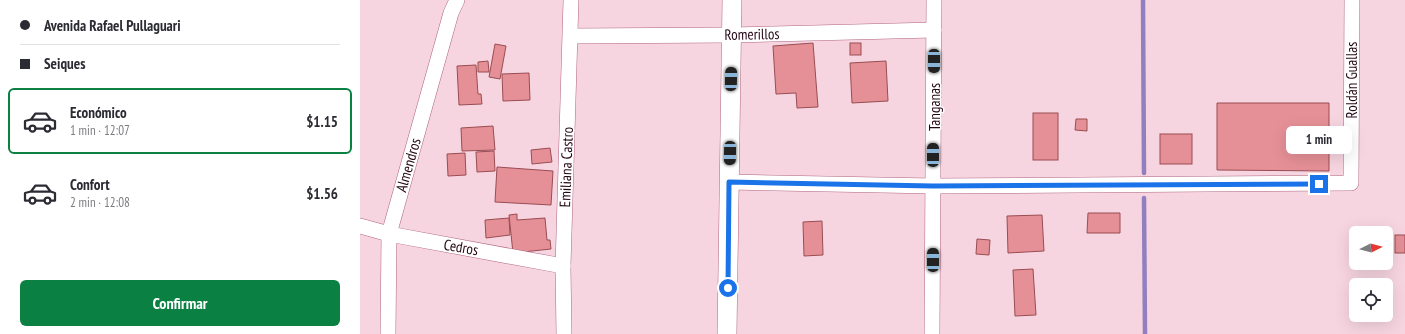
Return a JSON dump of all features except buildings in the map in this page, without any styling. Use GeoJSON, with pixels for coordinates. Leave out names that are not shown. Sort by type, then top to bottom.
{"type":"FeatureCollection","features":[{"type":"Feature","properties":{"kind":"street","name":"Almendros"},"geometry":{"type":"LineString","coordinates":[[388,334],[389,234],[451,13],[457,0]]}},
{"type":"Feature","properties":{"kind":"street","name":"Emiliana Castro"},"geometry":{"type":"LineString","coordinates":[[564,334],[563,266],[571,0]]}},
{"type":"Feature","properties":{"kind":"street"},"geometry":{"type":"LineString","coordinates":[[727,334],[732,0]]}},
{"type":"Feature","properties":{"kind":"street","name":"Tanganas"},"geometry":{"type":"LineString","coordinates":[[932,334],[934,0]]}},
{"type":"Feature","properties":{"kind":"street","name":"Roldán Guallas"},"geometry":{"type":"LineString","coordinates":[[933,186],[1351,183],[1352,0]]}},
{"type":"Feature","properties":{"kind":"street","name":"Romerillos"},"geometry":{"type":"LineString","coordinates":[[571,36],[732,35],[934,30]]}},
{"type":"Feature","properties":{"kind":"street"},"geometry":{"type":"LineString","coordinates":[[729,182],[933,186]]}},
{"type":"Feature","properties":{"kind":"street","name":"Cedros"},"geometry":{"type":"LineString","coordinates":[[360,226],[389,234],[563,266]]}},
{"type":"Feature","properties":{"kind":"waterway"},"geometry":{"type":"LineString","coordinates":[[1143,0],[1144,173]]}},
{"type":"Feature","properties":{"kind":"waterway"},"geometry":{"type":"LineString","coordinates":[[1144,198],[1145,334]]}},
{"type":"Feature","properties":{"kind":"route"},"geometry":{"type":"LineString","coordinates":[[728,288],[729,182],[933,186],[1319,184]]}}]}
